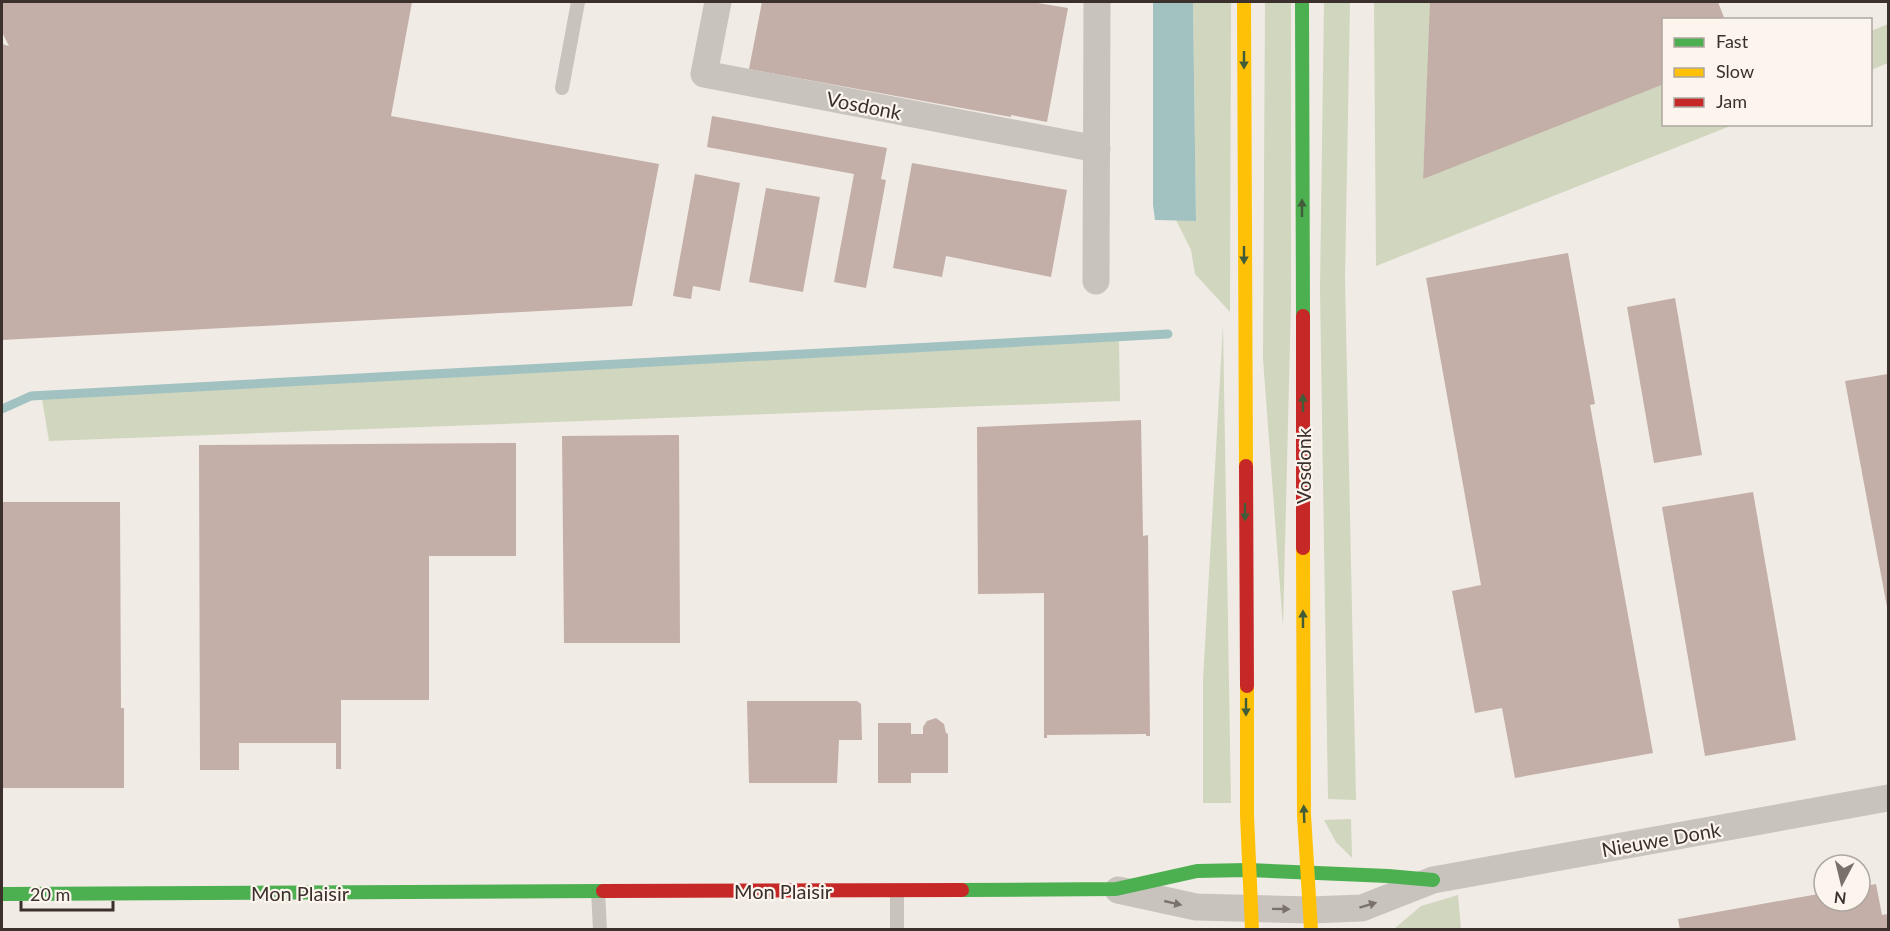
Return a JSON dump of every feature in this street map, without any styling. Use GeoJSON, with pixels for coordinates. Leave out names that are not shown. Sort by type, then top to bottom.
{"type":"FeatureCollection","features":[{"type":"Feature","properties":{"kind":"main road"},"geometry":{"type":"LineString","coordinates":[[1244,2],[1248,870],[1252,919]]}},
{"type":"Feature","properties":{"kind":"main road","name":"Vosdonk"},"geometry":{"type":"LineString","coordinates":[[1302,2],[1304,815],[1311,920]]}},
{"type":"Feature","properties":{"kind":"main road","name":"Nieuwe Donk"},"geometry":{"type":"LineString","coordinates":[[1248,870],[1434,880]]}},
{"type":"Feature","properties":{"kind":"main road","name":"Mon Plaisir"},"geometry":{"type":"LineString","coordinates":[[2,894],[1116,889],[1197,872],[1248,870]]}},
{"type":"Feature","properties":{"kind":"street","name":"Vosdonk"},"geometry":{"type":"LineString","coordinates":[[718,2],[704,74],[1097,149]]}},
{"type":"Feature","properties":{"kind":"street"},"geometry":{"type":"LineString","coordinates":[[1096,281],[1097,2]]}},
{"type":"Feature","properties":{"kind":"street","name":"Nieuwe Donk"},"geometry":{"type":"LineString","coordinates":[[1252,919],[1311,920],[1362,908],[1434,880],[1888,798]]}},
{"type":"Feature","properties":{"kind":"street","name":"Mon Plaisir"},"geometry":{"type":"LineString","coordinates":[[1116,889],[1252,919]]}},
{"type":"Feature","properties":{"kind":"lane"},"geometry":{"type":"LineString","coordinates":[[562,88],[578,2]]}},
{"type":"Feature","properties":{"kind":"lane"},"geometry":{"type":"LineString","coordinates":[[897,890],[897,930]]}},
{"type":"Feature","properties":{"kind":"lane"},"geometry":{"type":"LineString","coordinates":[[598,891],[600,930]]}},
{"type":"Feature","properties":{"kind":"green space"},"geometry":{"type":"Polygon","coordinates":[[[1193,2],[1231,2],[1230,312],[1195,274],[1191,250],[1176,220],[1196,220],[1193,2]]]}},
{"type":"Feature","properties":{"kind":"green space"},"geometry":{"type":"Polygon","coordinates":[[[1265,2],[1291,2],[1291,302],[1283,627],[1263,359],[1265,2]]]}},
{"type":"Feature","properties":{"kind":"green space"},"geometry":{"type":"Polygon","coordinates":[[[1324,2],[1350,2],[1345,279],[1356,800],[1328,799],[1320,289],[1324,2]]]}},
{"type":"Feature","properties":{"kind":"green space"},"geometry":{"type":"Polygon","coordinates":[[[1374,2],[1431,2],[1423,178],[1662,84],[1662,126],[1730,126],[1376,266],[1374,2]]]}},
{"type":"Feature","properties":{"kind":"green space"},"geometry":{"type":"Polygon","coordinates":[[[1888,24],[1888,63],[1872,70],[1872,31],[1888,24]]]}},
{"type":"Feature","properties":{"kind":"green space"},"geometry":{"type":"Polygon","coordinates":[[[1223,325],[1231,803],[1203,803],[1203,680],[1223,325]]]}},
{"type":"Feature","properties":{"kind":"green space"},"geometry":{"type":"Polygon","coordinates":[[[1119,339],[1120,401],[49,441],[42,399],[109,391],[241,383],[1119,339]]]}},
{"type":"Feature","properties":{"kind":"green space"},"geometry":{"type":"Polygon","coordinates":[[[1351,819],[1352,858],[1336,842],[1324,820],[1351,819]]]}},
{"type":"Feature","properties":{"kind":"green space"},"geometry":{"type":"Polygon","coordinates":[[[1458,895],[1461,929],[1394,929],[1421,906],[1458,895]]]}},
{"type":"Feature","properties":{"kind":"water"},"geometry":{"type":"Polygon","coordinates":[[[1153,2],[1193,2],[1196,221],[1155,220],[1153,205],[1153,2]]]}},
{"type":"Feature","properties":{"kind":"building"},"geometry":{"type":"Polygon","coordinates":[[[2,2],[412,2],[391,116],[659,164],[632,306],[2,340],[2,44],[9,46],[2,32],[2,2]]]}},
{"type":"Feature","properties":{"kind":"building"},"geometry":{"type":"Polygon","coordinates":[[[762,2],[1032,2],[1068,8],[1047,122],[749,69],[762,2]]]}},
{"type":"Feature","properties":{"kind":"building"},"geometry":{"type":"Polygon","coordinates":[[[1430,2],[1718,2],[1724,18],[1662,18],[1662,85],[1423,179],[1430,2]]]}},
{"type":"Feature","properties":{"kind":"building"},"geometry":{"type":"Polygon","coordinates":[[[712,116],[887,148],[881,179],[886,180],[866,288],[834,282],[854,174],[707,147],[712,116]]]}},
{"type":"Feature","properties":{"kind":"building"},"geometry":{"type":"Polygon","coordinates":[[[912,163],[1067,190],[1051,277],[946,256],[942,277],[893,268],[912,163]]]}},
{"type":"Feature","properties":{"kind":"building"},"geometry":{"type":"Polygon","coordinates":[[[695,174],[740,183],[720,291],[693,286],[691,299],[673,296],[695,174]]]}},
{"type":"Feature","properties":{"kind":"building"},"geometry":{"type":"Polygon","coordinates":[[[766,188],[820,197],[803,292],[749,282],[766,188]]]}},
{"type":"Feature","properties":{"kind":"building"},"geometry":{"type":"Polygon","coordinates":[[[1568,253],[1595,404],[1590,405],[1653,753],[1515,778],[1502,708],[1475,713],[1452,591],[1481,585],[1426,278],[1568,253]]]}},
{"type":"Feature","properties":{"kind":"building"},"geometry":{"type":"Polygon","coordinates":[[[1675,298],[1702,455],[1654,463],[1627,307],[1675,298]]]}},
{"type":"Feature","properties":{"kind":"building"},"geometry":{"type":"Polygon","coordinates":[[[1888,374],[1888,607],[1887,607],[1845,381],[1888,374]]]}},
{"type":"Feature","properties":{"kind":"building"},"geometry":{"type":"Polygon","coordinates":[[[1141,420],[1143,536],[1148,535],[1150,736],[1146,734],[1047,735],[1047,738],[1044,738],[1044,593],[978,594],[977,427],[1141,420]]]}},
{"type":"Feature","properties":{"kind":"building"},"geometry":{"type":"Polygon","coordinates":[[[679,435],[680,643],[564,643],[562,436],[679,435]]]}},
{"type":"Feature","properties":{"kind":"building"},"geometry":{"type":"Polygon","coordinates":[[[516,443],[516,556],[429,556],[429,700],[341,700],[341,769],[336,769],[336,743],[239,743],[239,770],[200,770],[199,445],[516,443]]]}},
{"type":"Feature","properties":{"kind":"building"},"geometry":{"type":"Polygon","coordinates":[[[1753,492],[1796,740],[1705,756],[1662,507],[1753,492]]]}},
{"type":"Feature","properties":{"kind":"building"},"geometry":{"type":"Polygon","coordinates":[[[2,502],[120,502],[121,708],[124,708],[124,788],[2,788],[2,502]]]}},
{"type":"Feature","properties":{"kind":"building"},"geometry":{"type":"Polygon","coordinates":[[[747,701],[857,701],[861,704],[862,740],[839,740],[837,783],[749,783],[747,701]]]}},
{"type":"Feature","properties":{"kind":"building"},"geometry":{"type":"Polygon","coordinates":[[[936,718],[944,724],[948,734],[948,773],[911,773],[911,783],[878,783],[878,723],[911,723],[911,734],[923,734],[923,727],[927,721],[936,718]]]}},
{"type":"Feature","properties":{"kind":"building"},"geometry":{"type":"Polygon","coordinates":[[[1876,884],[1882,915],[1888,914],[1888,930],[1680,930],[1678,919],[1812,895],[1812,913],[1872,913],[1872,885],[1876,884]]]}},
{"type":"Feature","properties":{"kind":"waterway"},"geometry":{"type":"LineString","coordinates":[[2,409],[31,396],[1168,334]]}},
{"type":"Feature","properties":{"kind":"traffic: fast"},"geometry":{"type":"LineString","coordinates":[[1302,2],[1303,316]]}},
{"type":"Feature","properties":{"kind":"traffic: fast"},"geometry":{"type":"LineString","coordinates":[[962,890],[1116,889],[1197,871],[1248,870],[1433,880]]}},
{"type":"Feature","properties":{"kind":"traffic: fast"},"geometry":{"type":"LineString","coordinates":[[2,894],[603,891]]}},
{"type":"Feature","properties":{"kind":"traffic: slow"},"geometry":{"type":"LineString","coordinates":[[1244,2],[1246,466]]}},
{"type":"Feature","properties":{"kind":"traffic: slow"},"geometry":{"type":"LineString","coordinates":[[1303,548],[1304,815],[1311,930]]}},
{"type":"Feature","properties":{"kind":"traffic: slow"},"geometry":{"type":"LineString","coordinates":[[1247,686],[1247,815],[1252,930]]}},
{"type":"Feature","properties":{"kind":"traffic: jam"},"geometry":{"type":"LineString","coordinates":[[1303,316],[1303,548]]}},
{"type":"Feature","properties":{"kind":"traffic: jam"},"geometry":{"type":"LineString","coordinates":[[1246,466],[1247,686]]}},
{"type":"Feature","properties":{"kind":"traffic: jam"},"geometry":{"type":"LineString","coordinates":[[603,891],[962,890]]}}]}
